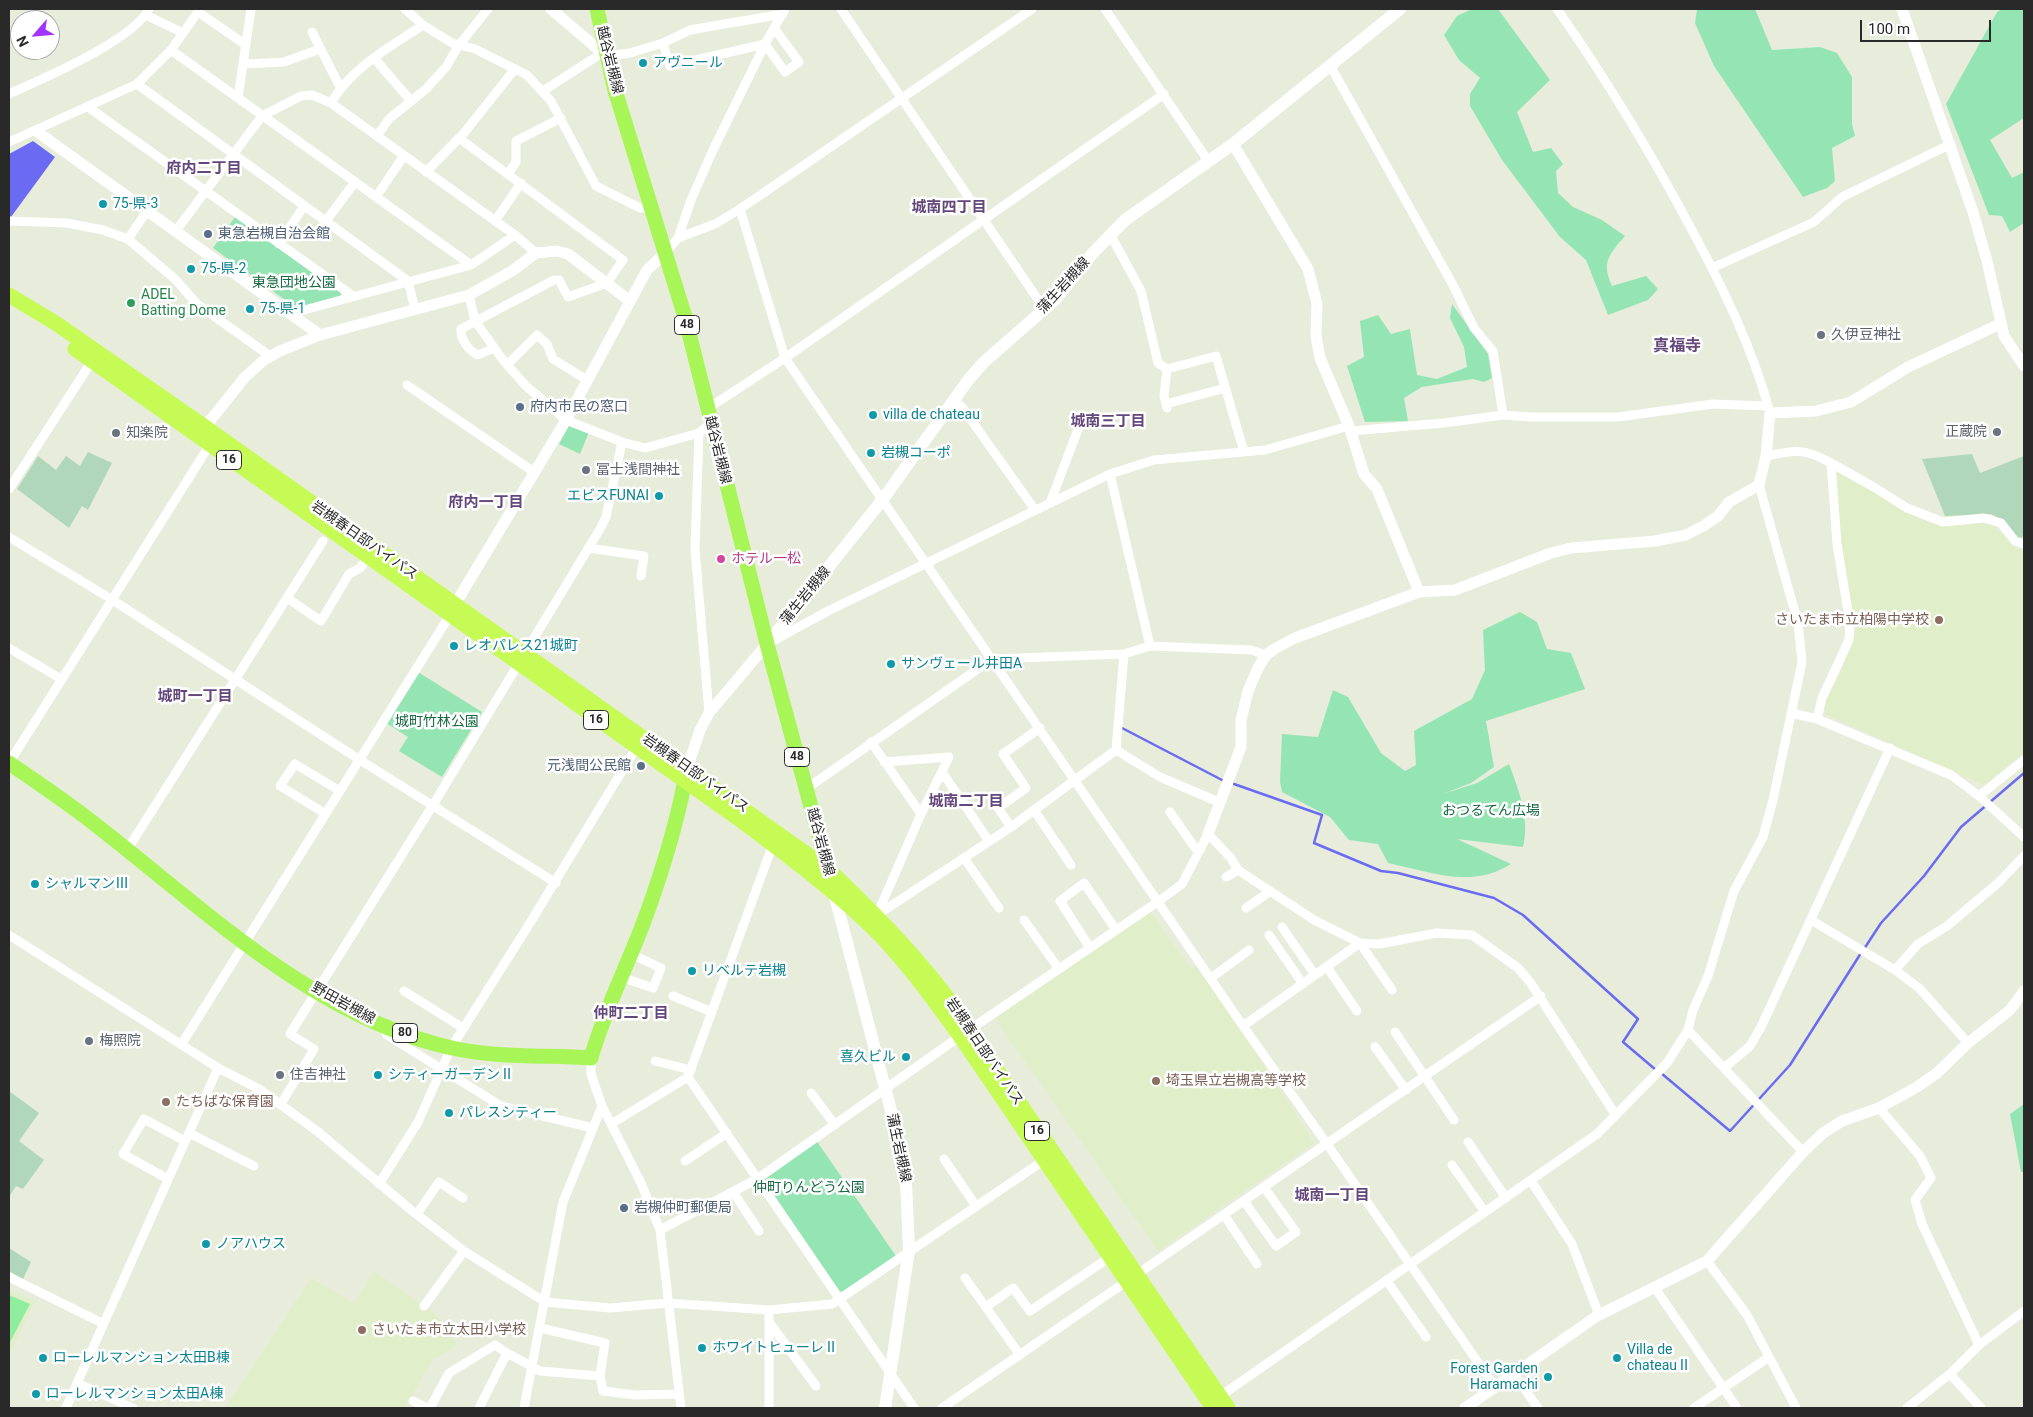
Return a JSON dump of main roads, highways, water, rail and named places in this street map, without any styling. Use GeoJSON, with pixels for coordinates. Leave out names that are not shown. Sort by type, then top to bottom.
{"type":"FeatureCollection","features":[{"type":"Feature","properties":{"kind":"highway","name":"岩槻春日部バイパス"},"geometry":{"type":"LineString","coordinates":[[9,295],[57,324],[205,427],[452,610],[686,775],[828,870],[877,916],[916,957],[1044,1161],[1110,1256],[1131,1278]]}},
{"type":"Feature","properties":{"kind":"highway","name":"岩槻春日部バイパス"},"geometry":{"type":"LineString","coordinates":[[9,307],[50,331],[209,446],[368,557],[452,610]]}},
{"type":"Feature","properties":{"kind":"highway","name":"岩槻春日部バイパス"},"geometry":{"type":"LineString","coordinates":[[521,659],[636,748],[686,775],[834,893],[872,927],[965,1033],[1131,1278],[1214,1405]]}},
{"type":"Feature","properties":{"kind":"main road","name":"越谷岩槻線"},"geometry":{"type":"LineString","coordinates":[[597,9],[604,54],[685,317],[707,409],[704,429],[767,644],[834,893]]}},
{"type":"Feature","properties":{"kind":"main road","name":"蒲生岩槻線"},"geometry":{"type":"LineString","coordinates":[[767,644],[883,499],[953,399],[984,362],[1045,310],[1110,234],[1144,206],[1233,144],[1331,67],[1399,9]]}},
{"type":"Feature","properties":{"kind":"main road","name":"野田岩槻線"},"geometry":{"type":"LineString","coordinates":[[9,763],[81,813],[245,944],[316,990],[383,1025],[451,1048],[476,1052],[592,1058],[598,1034],[622,977],[668,851],[686,775]]}},
{"type":"Feature","properties":{"kind":"main road","name":"蒲生岩槻線"},"geometry":{"type":"LineString","coordinates":[[834,893],[885,1089],[906,1182],[909,1250],[885,1408]]}},
{"type":"Feature","properties":{"kind":"waterway"},"geometry":{"type":"LineString","coordinates":[[1122,728],[1222,780]]}},
{"type":"Feature","properties":{"kind":"waterway"},"geometry":{"type":"LineString","coordinates":[[1864,949],[1881,923],[1924,876],[1961,827],[2024,773]]}},
{"type":"Feature","properties":{"kind":"waterway"},"geometry":{"type":"LineString","coordinates":[[1234,784],[1322,815],[1314,843],[1381,871],[1398,873],[1494,898],[1523,915],[1638,1019],[1623,1042],[1656,1070]]}},
{"type":"Feature","properties":{"kind":"waterway"},"geometry":{"type":"LineString","coordinates":[[1661,1073],[1730,1131],[1790,1065],[1861,953]]}},
{"type":"Feature","properties":{"kind":"place","name":"アヴニール"},"geometry":{"type":"Point","coordinates":[643,63]}},
{"type":"Feature","properties":{"kind":"place","name":"75-県-3"},"geometry":{"type":"Point","coordinates":[103,204]}},
{"type":"Feature","properties":{"kind":"place","name":"東急岩槻自治会館"},"geometry":{"type":"Point","coordinates":[208,234]}},
{"type":"Feature","properties":{"kind":"place","name":"75-県-2"},"geometry":{"type":"Point","coordinates":[191,269]}},
{"type":"Feature","properties":{"kind":"place","name":"ADEL Batting Dome"},"geometry":{"type":"Point","coordinates":[131,303]}},
{"type":"Feature","properties":{"kind":"place","name":"75-県-1"},"geometry":{"type":"Point","coordinates":[250,309]}},
{"type":"Feature","properties":{"kind":"place","name":"久伊豆神社"},"geometry":{"type":"Point","coordinates":[1821,335]}},
{"type":"Feature","properties":{"kind":"place","name":"府内市民の窓口"},"geometry":{"type":"Point","coordinates":[520,407]}},
{"type":"Feature","properties":{"kind":"place","name":"villa de chateau"},"geometry":{"type":"Point","coordinates":[873,415]}},
{"type":"Feature","properties":{"kind":"place","name":"正蔵院"},"geometry":{"type":"Point","coordinates":[1997,432]}},
{"type":"Feature","properties":{"kind":"place","name":"知楽院"},"geometry":{"type":"Point","coordinates":[116,433]}},
{"type":"Feature","properties":{"kind":"place","name":"岩槻コーポ"},"geometry":{"type":"Point","coordinates":[871,453]}},
{"type":"Feature","properties":{"kind":"place","name":"冨士浅間神社"},"geometry":{"type":"Point","coordinates":[586,470]}},
{"type":"Feature","properties":{"kind":"place","name":"エビスFUNAI"},"geometry":{"type":"Point","coordinates":[659,496]}},
{"type":"Feature","properties":{"kind":"place","name":"ホテル一松"},"geometry":{"type":"Point","coordinates":[721,559]}},
{"type":"Feature","properties":{"kind":"place","name":"さいたま市立柏陽中学校"},"geometry":{"type":"Point","coordinates":[1939,620]}},
{"type":"Feature","properties":{"kind":"place","name":"レオパレス21城町"},"geometry":{"type":"Point","coordinates":[454,646]}},
{"type":"Feature","properties":{"kind":"place","name":"サンヴェール井田A"},"geometry":{"type":"Point","coordinates":[891,664]}},
{"type":"Feature","properties":{"kind":"place","name":"元浅間公民館"},"geometry":{"type":"Point","coordinates":[641,766]}},
{"type":"Feature","properties":{"kind":"place","name":"シャルマンⅢ"},"geometry":{"type":"Point","coordinates":[35,884]}},
{"type":"Feature","properties":{"kind":"place","name":"リベルテ岩槻"},"geometry":{"type":"Point","coordinates":[692,971]}},
{"type":"Feature","properties":{"kind":"place","name":"梅照院"},"geometry":{"type":"Point","coordinates":[89,1041]}},
{"type":"Feature","properties":{"kind":"place","name":"喜久ビル"},"geometry":{"type":"Point","coordinates":[906,1057]}},
{"type":"Feature","properties":{"kind":"place","name":"住吉神社"},"geometry":{"type":"Point","coordinates":[280,1075]}},
{"type":"Feature","properties":{"kind":"place","name":"シティーガーデンⅡ"},"geometry":{"type":"Point","coordinates":[378,1075]}},
{"type":"Feature","properties":{"kind":"place","name":"埼玉県立岩槻高等学校"},"geometry":{"type":"Point","coordinates":[1156,1081]}},
{"type":"Feature","properties":{"kind":"place","name":"たちばな保育園"},"geometry":{"type":"Point","coordinates":[166,1102]}},
{"type":"Feature","properties":{"kind":"place","name":"パレスシティー"},"geometry":{"type":"Point","coordinates":[449,1113]}},
{"type":"Feature","properties":{"kind":"place","name":"岩槻仲町郵便局"},"geometry":{"type":"Point","coordinates":[624,1208]}},
{"type":"Feature","properties":{"kind":"place","name":"ノアハウス"},"geometry":{"type":"Point","coordinates":[206,1244]}},
{"type":"Feature","properties":{"kind":"place","name":"さいたま市立太田小学校"},"geometry":{"type":"Point","coordinates":[362,1330]}},
{"type":"Feature","properties":{"kind":"place","name":"ホワイトヒューレⅡ"},"geometry":{"type":"Point","coordinates":[702,1348]}},
{"type":"Feature","properties":{"kind":"place","name":"ローレルマンション太田B棟"},"geometry":{"type":"Point","coordinates":[43,1358]}},
{"type":"Feature","properties":{"kind":"place","name":"Villa de chateauⅡ"},"geometry":{"type":"Point","coordinates":[1617,1358]}},
{"type":"Feature","properties":{"kind":"place","name":"Forest Garden Haramachi"},"geometry":{"type":"Point","coordinates":[1548,1377]}},
{"type":"Feature","properties":{"kind":"place","name":"ローレルマンション太田A棟"},"geometry":{"type":"Point","coordinates":[36,1394]}},
{"type":"Feature","properties":{"kind":"district","name":"府内二丁目"},"geometry":{"type":"Point","coordinates":[204,169]}},
{"type":"Feature","properties":{"kind":"district","name":"城南四丁目"},"geometry":{"type":"Point","coordinates":[949,208]}},
{"type":"Feature","properties":{"kind":"district","name":"真福寺"},"geometry":{"type":"Point","coordinates":[1677,347]}},
{"type":"Feature","properties":{"kind":"district","name":"城南三丁目"},"geometry":{"type":"Point","coordinates":[1108,422]}},
{"type":"Feature","properties":{"kind":"district","name":"府内一丁目"},"geometry":{"type":"Point","coordinates":[486,503]}},
{"type":"Feature","properties":{"kind":"district","name":"城町一丁目"},"geometry":{"type":"Point","coordinates":[195,697]}},
{"type":"Feature","properties":{"kind":"district","name":"城南二丁目"},"geometry":{"type":"Point","coordinates":[966,802]}},
{"type":"Feature","properties":{"kind":"district","name":"仲町二丁目"},"geometry":{"type":"Point","coordinates":[631,1014]}},
{"type":"Feature","properties":{"kind":"district","name":"城南一丁目"},"geometry":{"type":"Point","coordinates":[1332,1196]}},
{"type":"Feature","properties":{"kind":"park label","name":"東急団地公園"},"geometry":{"type":"Point","coordinates":[294,283]}},
{"type":"Feature","properties":{"kind":"park label","name":"城町竹林公園"},"geometry":{"type":"Point","coordinates":[437,722]}},
{"type":"Feature","properties":{"kind":"park label","name":"おつるてん広場"},"geometry":{"type":"Point","coordinates":[1491,811]}},
{"type":"Feature","properties":{"kind":"park label","name":"仲町りんどう公園"},"geometry":{"type":"Point","coordinates":[809,1188]}}]}
